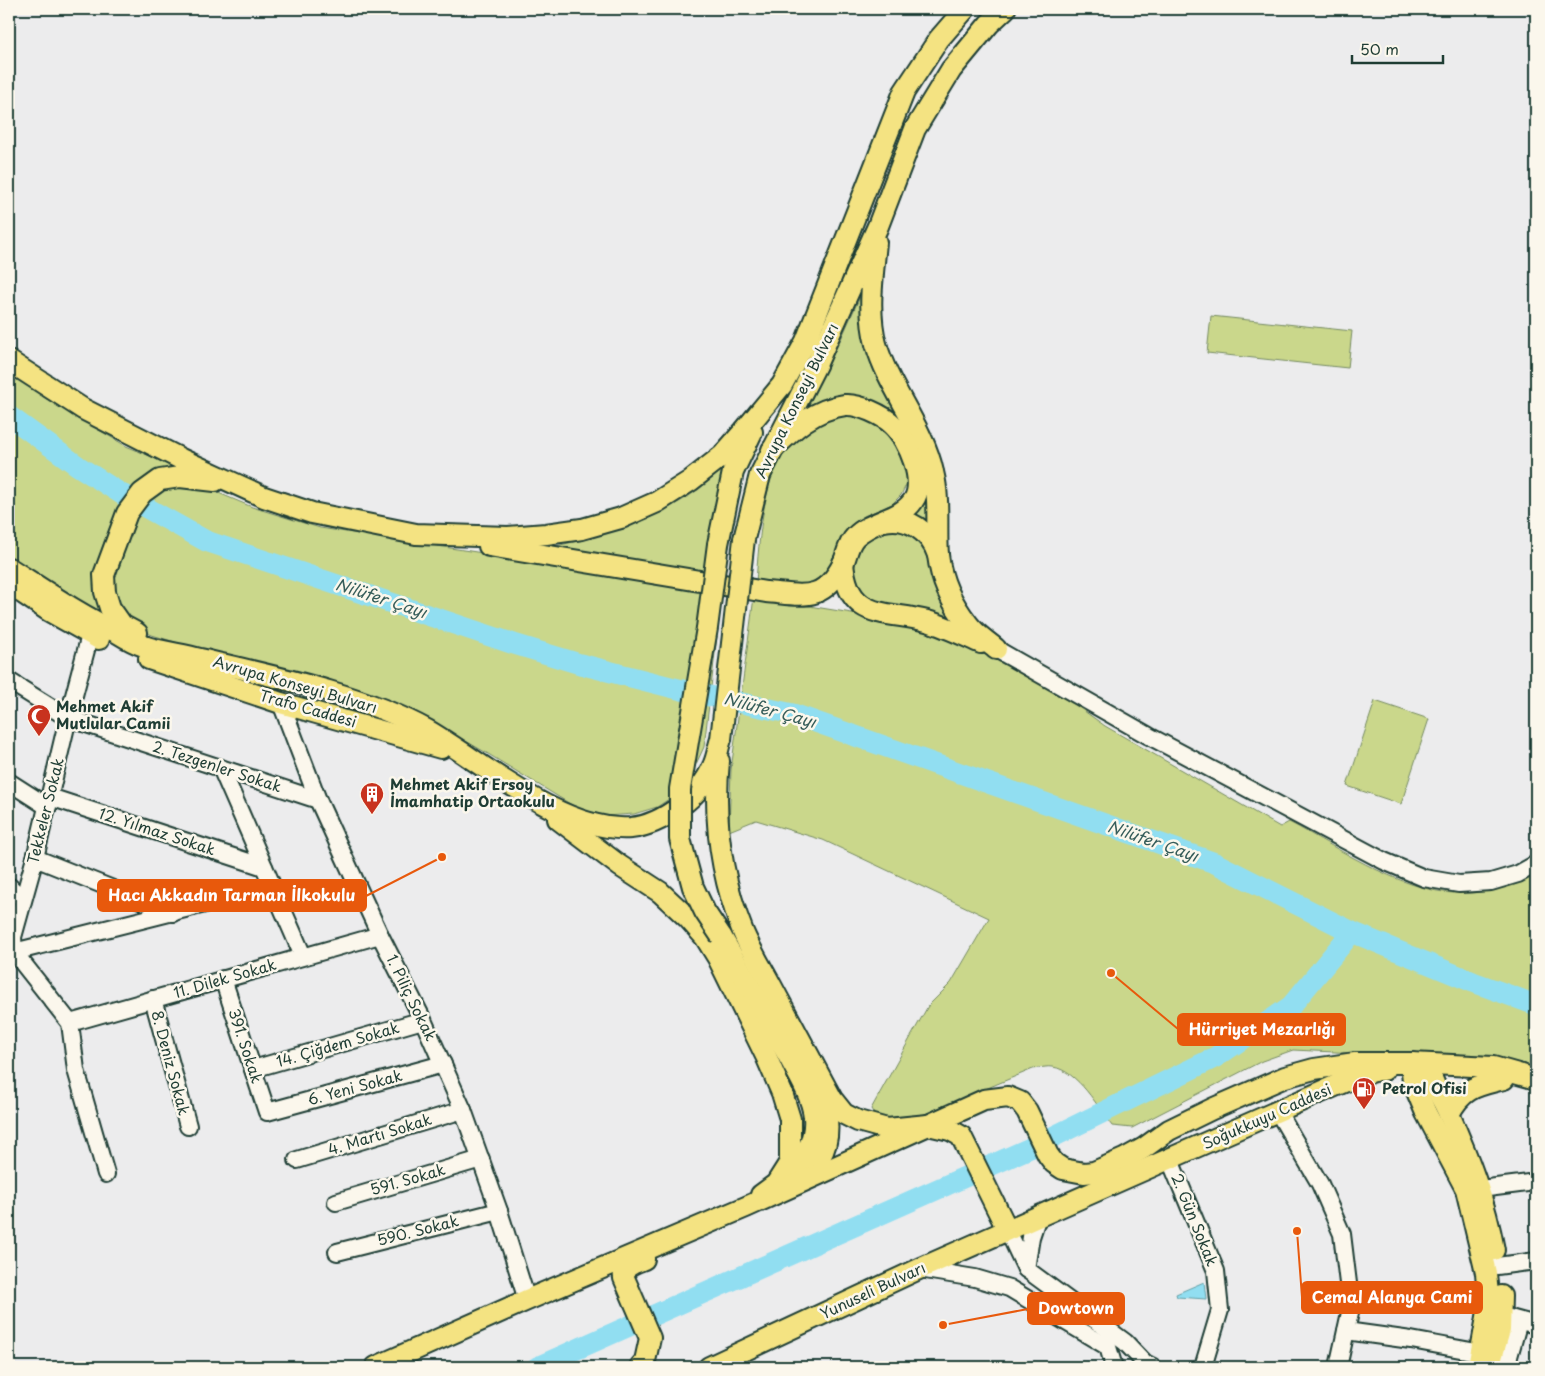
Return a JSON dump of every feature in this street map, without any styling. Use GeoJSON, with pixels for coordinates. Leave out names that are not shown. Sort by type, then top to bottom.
{"type":"FeatureCollection","features":[{"type":"Feature","properties":{"kind":"main road","name":"Avrupa Konseyi Bulvarı"},"geometry":{"type":"LineString","coordinates":[[9,361],[83,409],[230,482],[264,497],[312,513],[416,534],[508,537],[582,529],[621,518],[657,502],[722,456],[782,385],[806,341],[904,92],[939,39],[965,9]]}},
{"type":"Feature","properties":{"kind":"main road","name":"Avrupa Konseyi Bulvarı"},"geometry":{"type":"LineString","coordinates":[[9,568],[92,621],[144,646],[342,696],[393,714],[426,730],[524,793],[579,820],[615,828],[632,828],[649,824],[677,810],[694,794],[713,767],[721,739],[744,539],[760,475],[816,365],[878,226],[915,129],[951,70],[989,24],[1005,9]]}},
{"type":"Feature","properties":{"kind":"main road"},"geometry":{"type":"LineString","coordinates":[[878,226],[871,308],[876,344],[892,381],[917,427],[934,472],[938,557]]}},
{"type":"Feature","properties":{"kind":"main road"},"geometry":{"type":"LineString","coordinates":[[416,534],[766,592],[808,596],[820,592],[831,582],[843,563],[854,537],[873,524],[903,511],[914,500],[918,482],[909,450],[894,425],[872,411],[846,405],[822,412],[797,426],[772,450]]}},
{"type":"Feature","properties":{"kind":"main road"},"geometry":{"type":"LineString","coordinates":[[763,407],[734,472],[718,544],[707,628],[680,789],[680,839],[693,886],[795,1068],[807,1094],[814,1117],[812,1142],[802,1161],[790,1178],[770,1196]]}},
{"type":"Feature","properties":{"kind":"main road"},"geometry":{"type":"LineString","coordinates":[[197,658],[141,636],[122,625],[110,608],[105,592],[104,575],[127,513],[142,493],[160,480],[180,477],[230,482]]}},
{"type":"Feature","properties":{"kind":"main road"},"geometry":{"type":"LineString","coordinates":[[873,524],[891,520],[910,522],[926,535],[935,547],[947,592],[969,625],[996,649]]}},
{"type":"Feature","properties":{"kind":"main road"},"geometry":{"type":"LineString","coordinates":[[843,563],[847,584],[855,599],[864,607],[886,615],[934,623],[996,649]]}},
{"type":"Feature","properties":{"kind":"main road","name":"Trafo Caddesi"},"geometry":{"type":"LineString","coordinates":[[9,584],[49,612],[90,635],[149,659],[281,702],[397,736],[428,743],[476,761]]}},
{"type":"Feature","properties":{"kind":"main road"},"geometry":{"type":"LineString","coordinates":[[721,739],[716,783],[716,815],[723,865],[732,903],[743,933],[832,1099],[844,1114],[858,1121],[887,1129],[928,1125],[950,1130],[961,1136],[1007,1229]]}},
{"type":"Feature","properties":{"kind":"main road"},"geometry":{"type":"LineString","coordinates":[[524,793],[620,866],[660,892],[689,918],[705,937],[718,958],[766,1056],[782,1093],[790,1119],[790,1162],[776,1184],[746,1207]]}},
{"type":"Feature","properties":{"kind":"main road","name":"Soğukkuyu Caddesi"},"geometry":{"type":"LineString","coordinates":[[928,1125],[982,1101],[998,1097],[1008,1097],[1020,1102],[1028,1111],[1048,1156],[1054,1163],[1063,1169],[1073,1172],[1094,1172],[1129,1156],[1169,1130],[1285,1077],[1314,1069],[1355,1062],[1475,1074],[1504,1079],[1536,1089]]}},
{"type":"Feature","properties":{"kind":"main road"},"geometry":{"type":"LineString","coordinates":[[1420,1068],[1413,1082],[1426,1114],[1466,1189],[1486,1273],[1489,1306],[1483,1362]]}},
{"type":"Feature","properties":{"kind":"main road"},"geometry":{"type":"LineString","coordinates":[[1420,1068],[1449,1114],[1480,1189],[1488,1218],[1501,1299],[1510,1318],[1500,1330],[1483,1362]]}},
{"type":"Feature","properties":{"kind":"main road","name":"Soğukkuyu Caddesi"},"geometry":{"type":"LineString","coordinates":[[1038,1216],[1170,1160],[1353,1078],[1377,1070],[1493,1068],[1536,1079]]}},
{"type":"Feature","properties":{"kind":"main road"},"geometry":{"type":"LineString","coordinates":[[640,1367],[645,1361],[650,1338],[623,1273],[626,1267],[752,1216],[769,1206],[795,1185],[820,1157],[828,1135],[828,1118],[820,1076]]}},
{"type":"Feature","properties":{"kind":"main road"},"geometry":{"type":"LineString","coordinates":[[1449,1114],[1455,1102],[1465,1092],[1504,1079]]}},
{"type":"Feature","properties":{"kind":"main road"},"geometry":{"type":"LineString","coordinates":[[376,1367],[559,1286],[746,1207],[928,1125]]}},
{"type":"Feature","properties":{"kind":"main road","name":"Yunuseli Bulvarı"},"geometry":{"type":"LineString","coordinates":[[709,1367],[1038,1216]]}},
{"type":"Feature","properties":{"kind":"street","name":"Tekkeler Sokak"},"geometry":{"type":"LineString","coordinates":[[14,952],[13,936],[35,858],[90,635]]}},
{"type":"Feature","properties":{"kind":"street"},"geometry":{"type":"LineString","coordinates":[[996,649],[1157,741],[1384,861],[1424,878],[1459,884],[1491,882],[1518,874],[1536,864]]}},
{"type":"Feature","properties":{"kind":"street","name":"2. Tezgenler Sokak"},"geometry":{"type":"LineString","coordinates":[[9,681],[68,718],[318,800]]}},
{"type":"Feature","properties":{"kind":"street","name":"1. Piliç Sokak"},"geometry":{"type":"LineString","coordinates":[[281,702],[318,800],[380,935],[423,1020],[463,1110],[499,1210],[527,1300]]}},
{"type":"Feature","properties":{"kind":"street"},"geometry":{"type":"LineString","coordinates":[[221,768],[303,956]]}},
{"type":"Feature","properties":{"kind":"street","name":"12. Yılmaz Sokak"},"geometry":{"type":"LineString","coordinates":[[9,782],[49,802],[264,867]]}},
{"type":"Feature","properties":{"kind":"street"},"geometry":{"type":"LineString","coordinates":[[35,858],[173,912]]}},
{"type":"Feature","properties":{"kind":"street"},"geometry":{"type":"LineString","coordinates":[[9,886],[22,899]]}},
{"type":"Feature","properties":{"kind":"street"},"geometry":{"type":"LineString","coordinates":[[106,1174],[76,1070],[70,1023],[14,952],[273,887]]}},
{"type":"Feature","properties":{"kind":"street","name":"11. Dilek Sokak"},"geometry":{"type":"LineString","coordinates":[[70,1023],[380,935]]}},
{"type":"Feature","properties":{"kind":"street","name":"391. Sokak"},"geometry":{"type":"LineString","coordinates":[[223,979],[267,1112]]}},
{"type":"Feature","properties":{"kind":"street","name":"8. Deniz Sokak"},"geometry":{"type":"LineString","coordinates":[[153,999],[188,1126]]}},
{"type":"Feature","properties":{"kind":"street","name":"14. Çiğdem Sokak"},"geometry":{"type":"LineString","coordinates":[[253,1069],[423,1020]]}},
{"type":"Feature","properties":{"kind":"street","name":"6. Yeni Sokak"},"geometry":{"type":"LineString","coordinates":[[267,1112],[443,1064]]}},
{"type":"Feature","properties":{"kind":"street","name":"4. Martı Sokak"},"geometry":{"type":"LineString","coordinates":[[297,1160],[463,1110]]}},
{"type":"Feature","properties":{"kind":"street"},"geometry":{"type":"LineString","coordinates":[[1278,1112],[1320,1184],[1342,1234],[1351,1308],[1338,1367]]}},
{"type":"Feature","properties":{"kind":"street","name":"591. Sokak"},"geometry":{"type":"LineString","coordinates":[[336,1202],[481,1158]]}},
{"type":"Feature","properties":{"kind":"street","name":"2. Gün Sokak"},"geometry":{"type":"LineString","coordinates":[[1170,1160],[1216,1271],[1220,1310],[1203,1367]]}},
{"type":"Feature","properties":{"kind":"street"},"geometry":{"type":"LineString","coordinates":[[1480,1189],[1536,1182]]}},
{"type":"Feature","properties":{"kind":"street","name":"590. Sokak"},"geometry":{"type":"LineString","coordinates":[[336,1252],[499,1210]]}},
{"type":"Feature","properties":{"kind":"street"},"geometry":{"type":"LineString","coordinates":[[1026,1269],[1031,1237],[1038,1216]]}},
{"type":"Feature","properties":{"kind":"street"},"geometry":{"type":"LineString","coordinates":[[1007,1229],[1026,1269],[1125,1342],[1146,1366]]}},
{"type":"Feature","properties":{"kind":"street"},"geometry":{"type":"LineString","coordinates":[[1497,1266],[1536,1261]]}},
{"type":"Feature","properties":{"kind":"street"},"geometry":{"type":"LineString","coordinates":[[919,1269],[975,1278],[1009,1288],[1108,1347],[1114,1367]]}},
{"type":"Feature","properties":{"kind":"street"},"geometry":{"type":"LineString","coordinates":[[1506,1367],[1510,1318],[1536,1326]]}},
{"type":"Feature","properties":{"kind":"street"},"geometry":{"type":"LineString","coordinates":[[1346,1331],[1411,1340],[1483,1362]]}},
{"type":"Feature","properties":{"kind":"green space"},"geometry":{"type":"Polygon","coordinates":[[[867,281],[865,322],[926,469],[931,532],[909,515],[918,467],[866,404],[792,423],[841,339],[867,281]]]}},
{"type":"Feature","properties":{"kind":"green space"},"geometry":{"type":"Polygon","coordinates":[[[1211,316],[1352,331],[1348,368],[1207,353],[1211,316]]]}},
{"type":"Feature","properties":{"kind":"green space"},"geometry":{"type":"Polygon","coordinates":[[[9,372],[45,398],[126,446],[181,469],[157,474],[139,481],[128,492],[114,517],[102,547],[94,584],[100,604],[112,622],[9,559],[9,372]]]}},
{"type":"Feature","properties":{"kind":"green space"},"geometry":{"type":"Polygon","coordinates":[[[858,413],[893,435],[907,470],[908,481],[901,495],[892,504],[864,516],[850,526],[837,547],[834,561],[824,576],[814,583],[794,586],[756,583],[764,506],[775,467],[784,450],[797,433],[827,416],[858,413]]]}},
{"type":"Feature","properties":{"kind":"green space"},"geometry":{"type":"Polygon","coordinates":[[[762,428],[741,483],[724,577],[547,548],[610,532],[672,506],[708,482],[762,428]]]}},
{"type":"Feature","properties":{"kind":"green space"},"geometry":{"type":"Polygon","coordinates":[[[197,484],[252,507],[320,528],[587,569],[722,593],[704,747],[689,779],[675,795],[657,807],[634,814],[605,816],[580,810],[425,718],[152,635],[129,624],[122,617],[112,584],[135,516],[149,496],[165,487],[197,484]]]}},
{"type":"Feature","properties":{"kind":"green space"},"geometry":{"type":"Polygon","coordinates":[[[890,528],[907,531],[923,544],[962,627],[877,605],[867,599],[859,590],[855,578],[855,564],[859,551],[871,536],[890,528]]]}},
{"type":"Feature","properties":{"kind":"green space"},"geometry":{"type":"Polygon","coordinates":[[[754,597],[876,617],[943,634],[986,654],[1036,681],[1073,703],[1105,726],[1280,827],[1289,822],[1354,858],[1400,880],[1448,893],[1471,893],[1497,889],[1536,873],[1536,1074],[1440,1057],[1293,1050],[1262,1061],[1132,1128],[1112,1126],[1079,1082],[1071,1075],[1053,1067],[1033,1069],[923,1115],[903,1120],[888,1121],[876,1117],[871,1109],[928,1006],[951,983],[989,918],[823,840],[756,820],[729,831],[731,770],[754,597]]]}},
{"type":"Feature","properties":{"kind":"green space"},"geometry":{"type":"Polygon","coordinates":[[[1375,701],[1429,719],[1401,804],[1347,786],[1375,701]]]}},
{"type":"Feature","properties":{"kind":"water"},"geometry":{"type":"Polygon","coordinates":[[[1204,1282],[1206,1299],[1177,1297],[1176,1294],[1204,1282]]]}},
{"type":"Feature","properties":{"kind":"waterway","name":"Nilüfer Çayı"},"geometry":{"type":"LineString","coordinates":[[9,416],[78,466],[120,493],[206,541],[514,644],[580,664],[686,691],[793,714],[1215,863],[1352,932],[1473,982],[1536,1005]]}},
{"type":"Feature","properties":{"kind":"waterway"},"geometry":{"type":"LineString","coordinates":[[537,1367],[1030,1148],[1216,1057],[1291,1006],[1352,932]]}},
{"type":"Feature","properties":{"kind":"place","name":"Mehmet Akif Mutlular Camii"},"geometry":{"type":"Point","coordinates":[39,737]}},
{"type":"Feature","properties":{"kind":"place","name":"Mehmet Akif Ersoy İmamhatip Ortaokulu"},"geometry":{"type":"Point","coordinates":[372,815]}},
{"type":"Feature","properties":{"kind":"place","name":"Hacı Akkadın Tarman İlkokulu"},"geometry":{"type":"Point","coordinates":[442,857]}},
{"type":"Feature","properties":{"kind":"place","name":"Hürriyet Mezarlığı"},"geometry":{"type":"Point","coordinates":[1111,973]}},
{"type":"Feature","properties":{"kind":"place","name":"Petrol Ofisi"},"geometry":{"type":"Point","coordinates":[1364,1110]}},
{"type":"Feature","properties":{"kind":"place","name":"Cemal Alanya Cami"},"geometry":{"type":"Point","coordinates":[1297,1231]}},
{"type":"Feature","properties":{"kind":"place","name":"Dowtown"},"geometry":{"type":"Point","coordinates":[943,1325]}}]}
